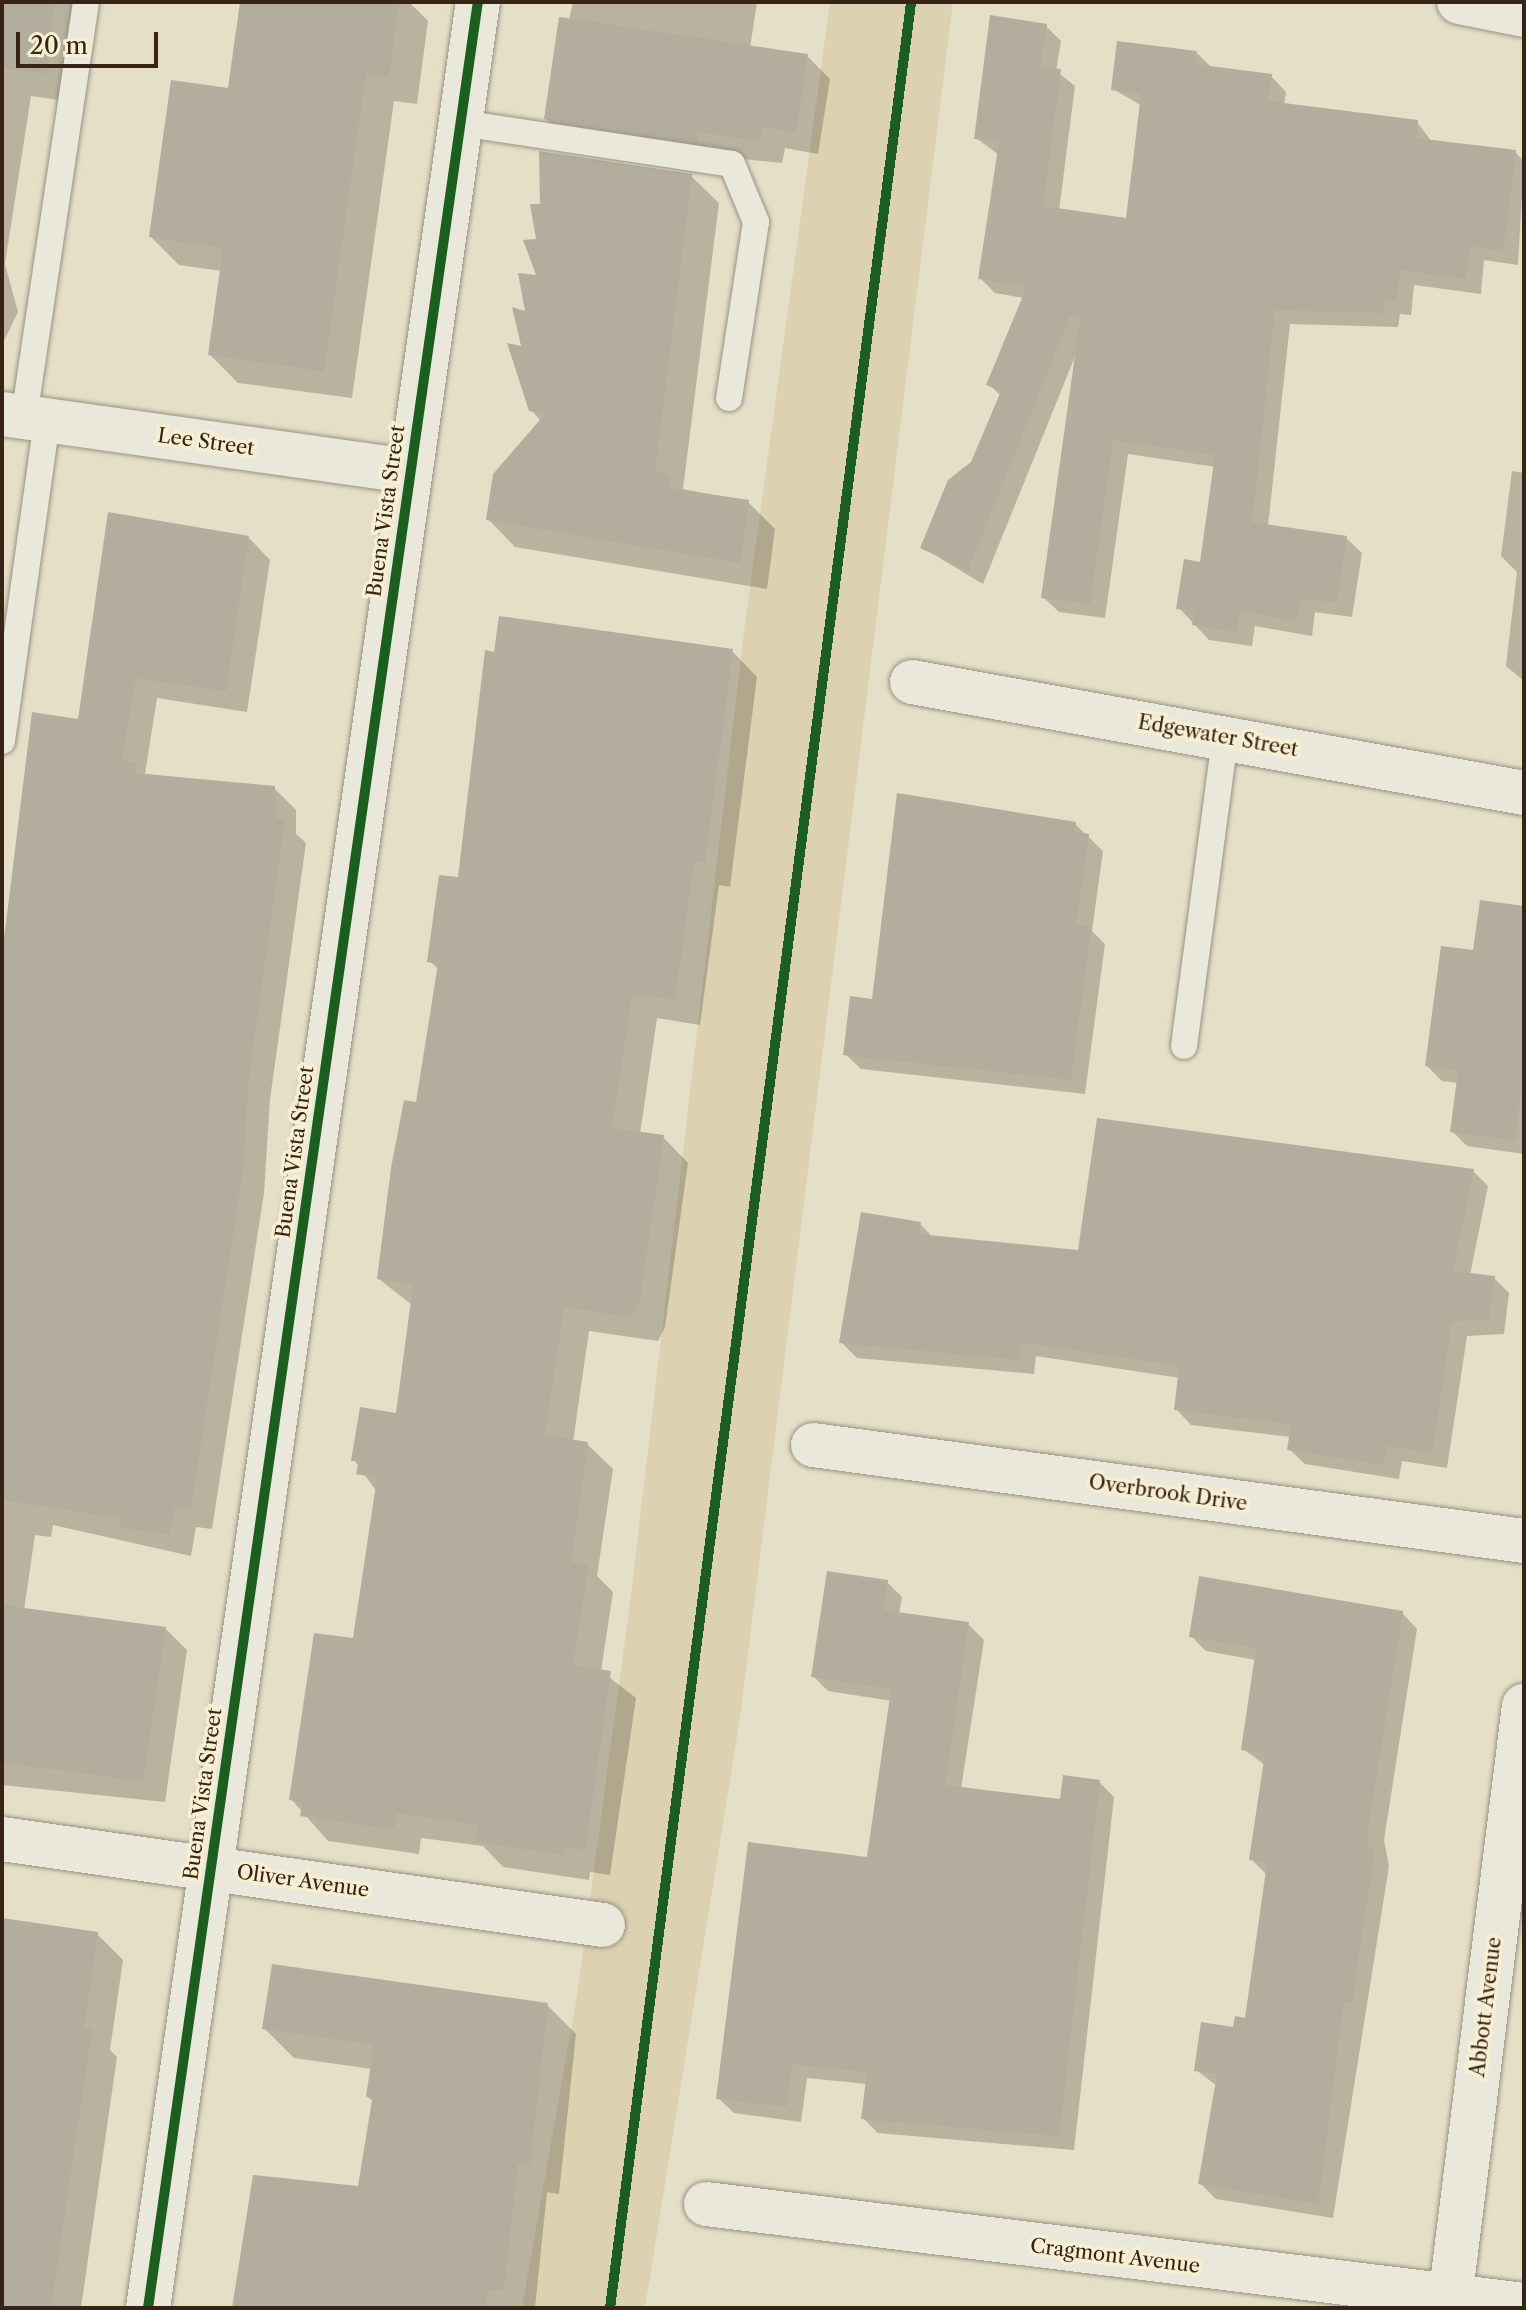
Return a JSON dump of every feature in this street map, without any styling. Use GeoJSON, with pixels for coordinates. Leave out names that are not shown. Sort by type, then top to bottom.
{"type":"FeatureCollection","features":[{"type":"Feature","properties":{"kind":"street","name":"Buena Vista Street"},"geometry":{"type":"LineString","coordinates":[[148,2308],[478,2]]}},
{"type":"Feature","properties":{"kind":"street"},"geometry":{"type":"LineString","coordinates":[[1459,2],[1524,15]]}},
{"type":"Feature","properties":{"kind":"street","name":"Lee Street"},"geometry":{"type":"LineString","coordinates":[[24,417],[410,471]]}},
{"type":"Feature","properties":{"kind":"street","name":"Edgewater Street"},"geometry":{"type":"LineString","coordinates":[[912,682],[1524,793]]}},
{"type":"Feature","properties":{"kind":"street","name":"Overbrook Drive"},"geometry":{"type":"LineString","coordinates":[[813,1445],[1524,1541]]}},
{"type":"Feature","properties":{"kind":"street","name":"Abbott Avenue"},"geometry":{"type":"LineString","coordinates":[[1449,2303],[1511,1913],[1524,1706]]}},
{"type":"Feature","properties":{"kind":"street","name":"Oliver Avenue"},"geometry":{"type":"LineString","coordinates":[[2,1839],[603,1925]]}},
{"type":"Feature","properties":{"kind":"street","name":"Cragmont Avenue"},"geometry":{"type":"LineString","coordinates":[[706,2204],[1449,2303],[1524,2305]]}},
{"type":"Feature","properties":{"kind":"lane"},"geometry":{"type":"LineString","coordinates":[[2,741],[24,417],[86,2]]}},
{"type":"Feature","properties":{"kind":"lane"},"geometry":{"type":"LineString","coordinates":[[461,123],[732,164],[756,222],[729,398]]}},
{"type":"Feature","properties":{"kind":"lane"},"geometry":{"type":"LineString","coordinates":[[1184,1046],[1225,737]]}},
{"type":"Feature","properties":{"kind":"shaded area"},"geometry":{"type":"Polygon","coordinates":[[[830,2],[953,2],[740,1718],[645,2308],[522,2308],[577,1996],[630,1603],[745,624],[830,2]]]}},
{"type":"Feature","properties":{"kind":"building"},"geometry":{"type":"Polygon","coordinates":[[[2,2],[55,2],[46,74],[2,68],[2,2]]]}},
{"type":"Feature","properties":{"kind":"building"},"geometry":{"type":"Polygon","coordinates":[[[240,2],[399,2],[389,77],[366,74],[324,371],[208,355],[223,248],[149,237],[171,80],[228,88],[240,2]]]}},
{"type":"Feature","properties":{"kind":"building"},"geometry":{"type":"Polygon","coordinates":[[[990,15],[1047,24],[1040,67],[1061,69],[1043,206],[1126,218],[1141,94],[1111,90],[1117,41],[1197,51],[1195,64],[1272,74],[1268,101],[1418,120],[1416,138],[1516,150],[1503,251],[1470,246],[1466,279],[1400,270],[1396,301],[1385,300],[1383,313],[1275,310],[1252,522],[1347,536],[1337,603],[1300,598],[1297,621],[1240,611],[1237,632],[1192,625],[1194,611],[1176,609],[1184,559],[1200,562],[1215,455],[1113,440],[1090,604],[1041,598],[1080,319],[1070,316],[968,570],[920,548],[948,480],[971,462],[1001,391],[986,385],[1027,286],[978,279],[999,142],[974,139],[990,15]]]}},
{"type":"Feature","properties":{"kind":"building"},"geometry":{"type":"Polygon","coordinates":[[[559,17],[808,54],[796,132],[763,127],[760,141],[698,132],[697,142],[544,119],[559,17]]]}},
{"type":"Feature","properties":{"kind":"building"},"geometry":{"type":"Polygon","coordinates":[[[539,151],[692,174],[655,472],[671,474],[669,488],[749,500],[740,563],[486,520],[493,474],[545,414],[529,411],[507,343],[521,346],[512,307],[525,311],[518,273],[536,275],[523,240],[536,239],[530,204],[540,204],[539,151]]]}},
{"type":"Feature","properties":{"kind":"building"},"geometry":{"type":"Polygon","coordinates":[[[108,512],[249,536],[226,691],[136,678],[122,760],[136,763],[135,773],[275,786],[276,818],[285,819],[249,1076],[243,1170],[191,1508],[175,1506],[170,1535],[120,1527],[122,1518],[2,1500],[2,955],[32,712],[78,719],[108,512]]]}},
{"type":"Feature","properties":{"kind":"building"},"geometry":{"type":"Polygon","coordinates":[[[499,616],[733,649],[705,863],[694,861],[675,1000],[632,994],[612,1128],[664,1135],[640,1301],[632,1317],[564,1307],[545,1435],[588,1442],[571,1562],[589,1564],[573,1665],[611,1671],[585,1850],[565,1847],[564,1855],[475,1842],[478,1825],[396,1813],[394,1829],[300,1816],[302,1802],[289,1800],[314,1633],[353,1638],[377,1478],[356,1474],[359,1461],[351,1461],[360,1407],[396,1413],[413,1285],[377,1279],[391,1168],[404,1100],[416,1102],[438,964],[427,962],[439,875],[458,877],[485,650],[494,652],[499,616]]]}},
{"type":"Feature","properties":{"kind":"building"},"geometry":{"type":"Polygon","coordinates":[[[897,793],[1076,822],[1075,832],[1089,834],[1076,925],[1091,927],[1071,1080],[843,1055],[850,996],[872,999],[897,793]]]}},
{"type":"Feature","properties":{"kind":"building"},"geometry":{"type":"Polygon","coordinates":[[[1480,900],[1524,906],[1524,1068],[1515,1140],[1450,1132],[1458,1071],[1425,1066],[1441,946],[1473,950],[1480,900]]]}},
{"type":"Feature","properties":{"kind":"building"},"geometry":{"type":"Polygon","coordinates":[[[1097,1118],[1474,1169],[1453,1271],[1495,1276],[1489,1319],[1452,1322],[1432,1453],[1387,1446],[1384,1465],[1287,1450],[1291,1424],[1174,1410],[1179,1366],[1021,1342],[1020,1360],[839,1343],[861,1212],[921,1222],[919,1234],[1078,1250],[1097,1118]]]}},
{"type":"Feature","properties":{"kind":"building"},"geometry":{"type":"Polygon","coordinates":[[[827,1571],[888,1580],[883,1610],[969,1622],[945,1785],[1060,1799],[1063,1775],[1100,1780],[1059,2136],[861,2119],[867,2072],[792,2064],[786,2107],[716,2099],[748,1842],[867,1857],[891,1689],[811,1677],[827,1571]]]}},
{"type":"Feature","properties":{"kind":"building"},"geometry":{"type":"Polygon","coordinates":[[[1199,1576],[1403,1611],[1369,1823],[1367,1848],[1375,1849],[1352,2002],[1344,2001],[1318,2204],[1198,2184],[1217,2074],[1194,2071],[1201,2022],[1233,2027],[1235,2016],[1245,2018],[1267,1863],[1249,1860],[1265,1753],[1241,1750],[1256,1648],[1189,1637],[1199,1576]]]}},
{"type":"Feature","properties":{"kind":"building"},"geometry":{"type":"Polygon","coordinates":[[[2,1605],[166,1627],[143,1781],[2,1763],[2,1605]]]}},
{"type":"Feature","properties":{"kind":"building"},"geometry":{"type":"Polygon","coordinates":[[[2,1918],[98,1932],[84,2028],[92,2029],[51,2308],[2,2308],[2,1918]]]}},
{"type":"Feature","properties":{"kind":"building"},"geometry":{"type":"Polygon","coordinates":[[[272,1964],[548,2003],[530,2166],[518,2164],[504,2291],[488,2289],[486,2308],[232,2308],[253,2175],[358,2186],[372,2100],[366,2096],[374,2045],[262,2029],[272,1964]]]}},
{"type":"Feature","properties":{"kind":"cycle path"},"geometry":{"type":"LineString","coordinates":[[148,2308],[478,2]]}},
{"type":"Feature","properties":{"kind":"cycle path"},"geometry":{"type":"LineString","coordinates":[[610,2308],[911,2]]}}]}
